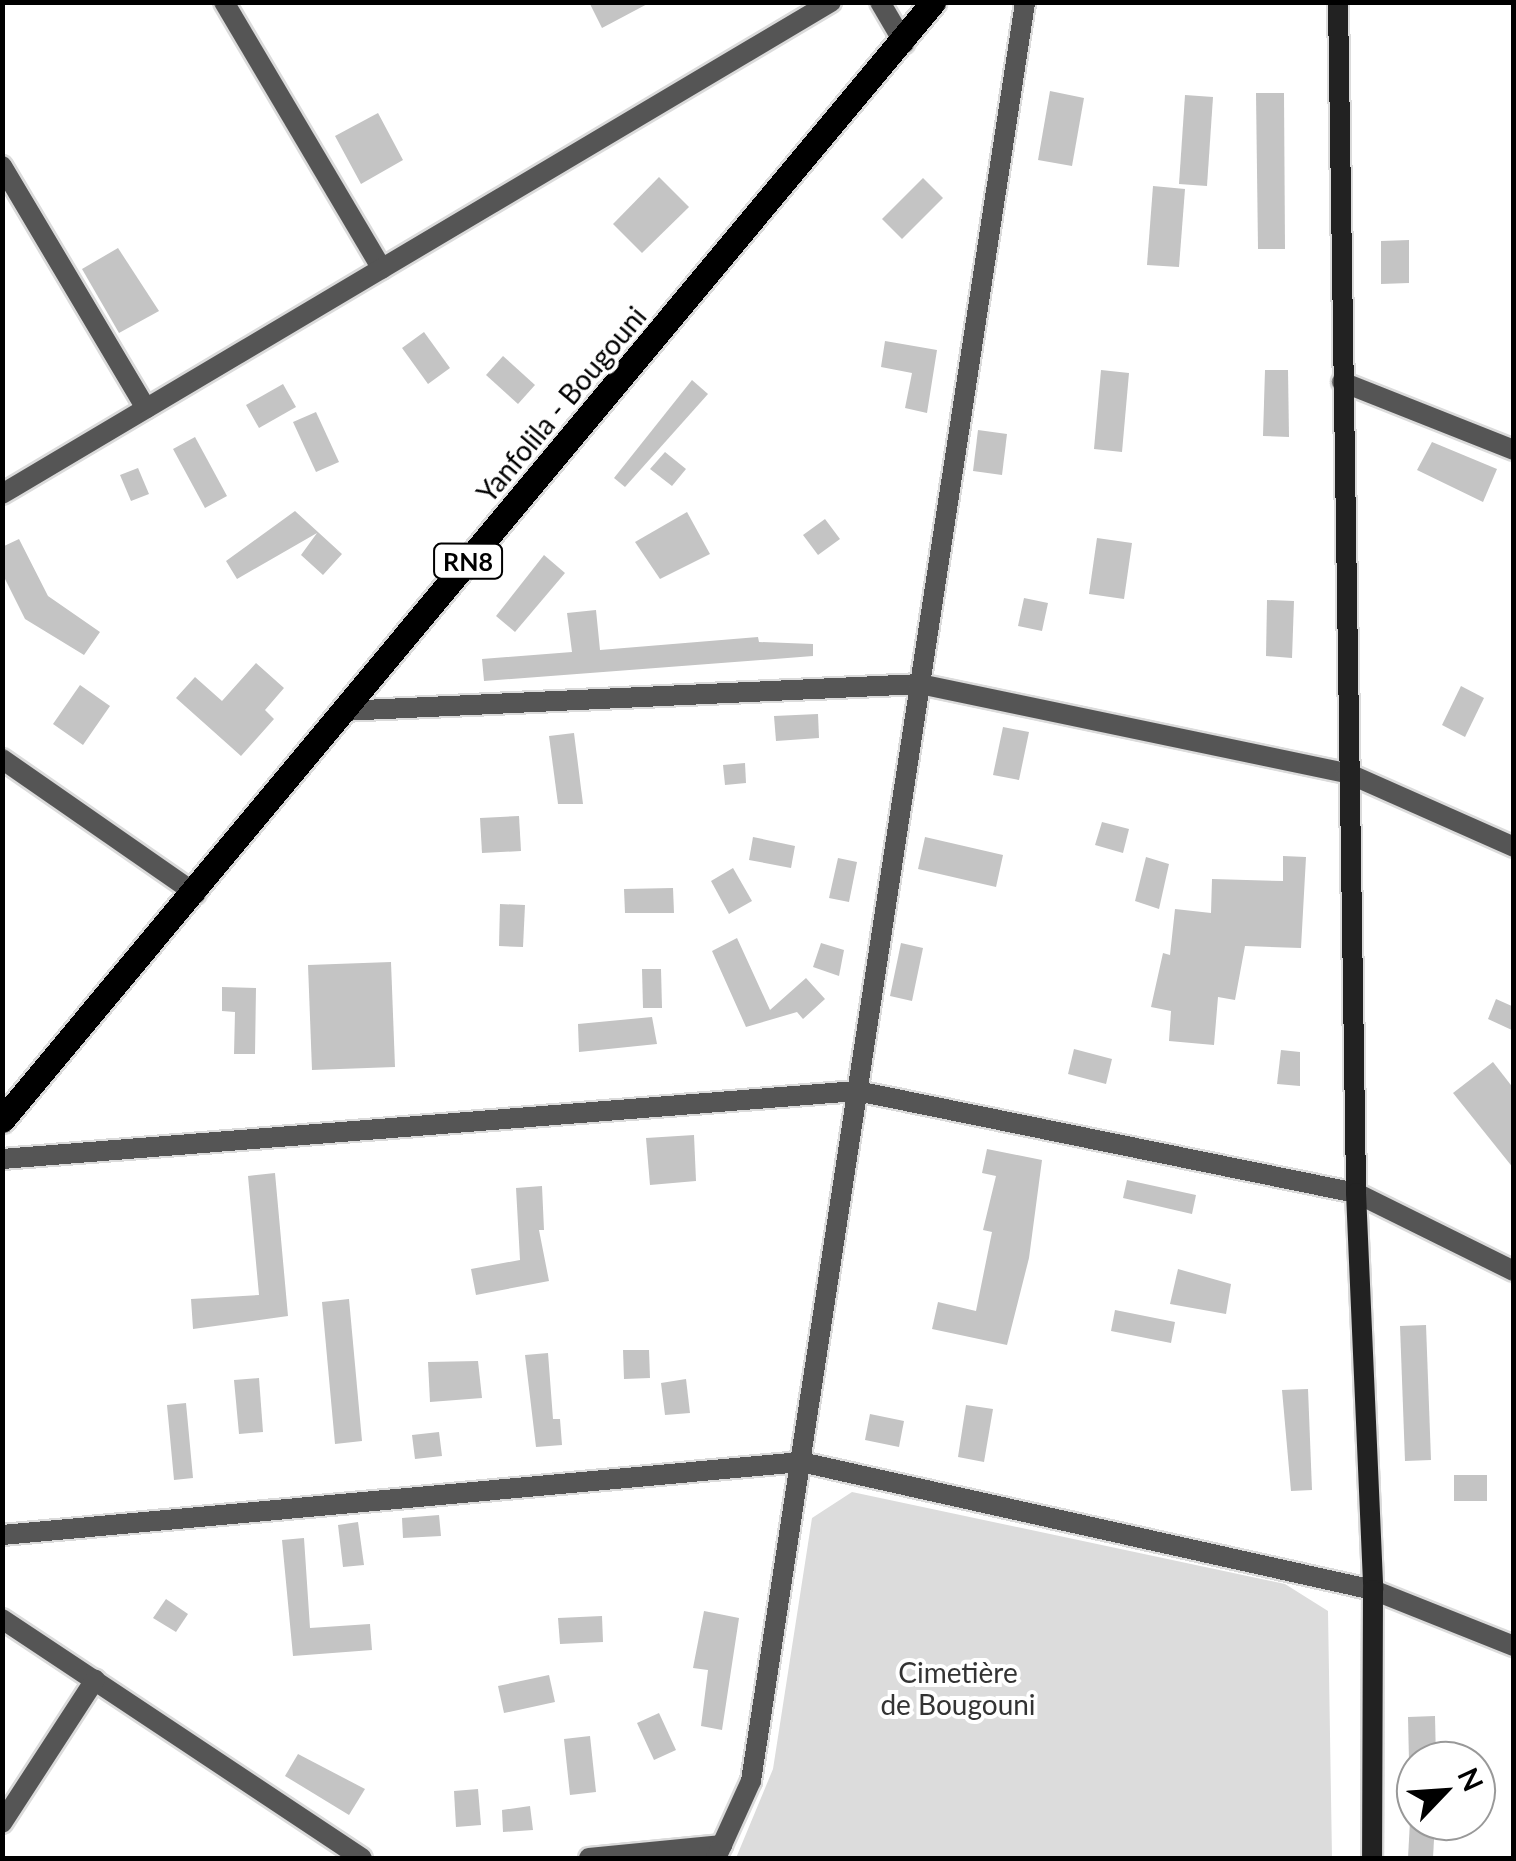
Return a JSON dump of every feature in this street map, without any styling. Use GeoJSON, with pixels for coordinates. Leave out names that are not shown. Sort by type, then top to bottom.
{"type":"FeatureCollection","features":[{"type":"Feature","properties":{"kind":"main road","name":"Yanfolila - Bougouni"},"geometry":{"type":"LineString","coordinates":[[2,1120],[196,894],[342,711],[904,44],[934,2]]}},
{"type":"Feature","properties":{"kind":"street"},"geometry":{"type":"LineString","coordinates":[[224,2],[382,269]]}},
{"type":"Feature","properties":{"kind":"street"},"geometry":{"type":"LineString","coordinates":[[2,494],[831,2]]}},
{"type":"Feature","properties":{"kind":"street"},"geometry":{"type":"LineString","coordinates":[[880,2],[904,44]]}},
{"type":"Feature","properties":{"kind":"street"},"geometry":{"type":"LineString","coordinates":[[588,1858],[719,1852],[752,1781],[1025,2]]}},
{"type":"Feature","properties":{"kind":"street"},"geometry":{"type":"LineString","coordinates":[[1338,2],[1347,773],[1356,1193],[1372,1590],[1372,1858]]}},
{"type":"Feature","properties":{"kind":"street"},"geometry":{"type":"LineString","coordinates":[[5,174],[146,409]]}},
{"type":"Feature","properties":{"kind":"street"},"geometry":{"type":"LineString","coordinates":[[1342,382],[1514,450]]}},
{"type":"Feature","properties":{"kind":"street"},"geometry":{"type":"LineString","coordinates":[[342,711],[920,684],[1347,773],[1514,847]]}},
{"type":"Feature","properties":{"kind":"street"},"geometry":{"type":"LineString","coordinates":[[2,759],[196,894]]}},
{"type":"Feature","properties":{"kind":"street"},"geometry":{"type":"LineString","coordinates":[[2,1159],[858,1091],[1356,1193],[1514,1271]]}},
{"type":"Feature","properties":{"kind":"street"},"geometry":{"type":"LineString","coordinates":[[2,1535],[801,1462],[1372,1590],[1514,1646]]}},
{"type":"Feature","properties":{"kind":"street"},"geometry":{"type":"LineString","coordinates":[[2,1619],[362,1858]]}},
{"type":"Feature","properties":{"kind":"street"},"geometry":{"type":"LineString","coordinates":[[2,1823],[95,1680]]}},
{"type":"Feature","properties":{"kind":"green space","name":"Cimetière de Bougouni"},"geometry":{"type":"Polygon","coordinates":[[[852,1492],[1285,1584],[1328,1611],[1332,1858],[736,1858],[773,1769],[812,1518],[852,1492]]]}},
{"type":"Feature","properties":{"kind":"building"},"geometry":{"type":"Polygon","coordinates":[[[589,2],[651,2],[602,28],[589,2]]]}},
{"type":"Feature","properties":{"kind":"building"},"geometry":{"type":"Polygon","coordinates":[[[1050,91],[1084,98],[1072,166],[1038,160],[1050,91]]]}},
{"type":"Feature","properties":{"kind":"building"},"geometry":{"type":"Polygon","coordinates":[[[1256,93],[1284,93],[1285,249],[1258,249],[1256,93]]]}},
{"type":"Feature","properties":{"kind":"building"},"geometry":{"type":"Polygon","coordinates":[[[1185,95],[1213,97],[1207,186],[1179,184],[1185,95]]]}},
{"type":"Feature","properties":{"kind":"building"},"geometry":{"type":"Polygon","coordinates":[[[378,113],[403,160],[361,184],[335,136],[378,113]]]}},
{"type":"Feature","properties":{"kind":"building"},"geometry":{"type":"Polygon","coordinates":[[[659,177],[689,207],[642,253],[613,224],[659,177]]]}},
{"type":"Feature","properties":{"kind":"building"},"geometry":{"type":"Polygon","coordinates":[[[923,178],[943,198],[902,239],[882,219],[923,178]]]}},
{"type":"Feature","properties":{"kind":"building"},"geometry":{"type":"Polygon","coordinates":[[[1153,186],[1185,189],[1179,267],[1147,265],[1153,186]]]}},
{"type":"Feature","properties":{"kind":"building"},"geometry":{"type":"Polygon","coordinates":[[[1409,240],[1409,283],[1381,284],[1381,241],[1409,240]]]}},
{"type":"Feature","properties":{"kind":"building"},"geometry":{"type":"Polygon","coordinates":[[[118,248],[159,311],[119,333],[82,269],[118,248]]]}},
{"type":"Feature","properties":{"kind":"building"},"geometry":{"type":"Polygon","coordinates":[[[424,332],[450,368],[428,384],[402,348],[424,332]]]}},
{"type":"Feature","properties":{"kind":"building"},"geometry":{"type":"Polygon","coordinates":[[[885,341],[937,350],[927,413],[905,408],[912,373],[881,367],[885,341]]]}},
{"type":"Feature","properties":{"kind":"building"},"geometry":{"type":"Polygon","coordinates":[[[503,356],[535,385],[518,404],[486,375],[503,356]]]}},
{"type":"Feature","properties":{"kind":"building"},"geometry":{"type":"Polygon","coordinates":[[[1101,370],[1129,373],[1122,452],[1094,449],[1101,370]]]}},
{"type":"Feature","properties":{"kind":"building"},"geometry":{"type":"Polygon","coordinates":[[[1265,370],[1288,370],[1289,437],[1263,436],[1265,370]]]}},
{"type":"Feature","properties":{"kind":"building"},"geometry":{"type":"Polygon","coordinates":[[[692,380],[708,394],[625,487],[614,478],[692,380]]]}},
{"type":"Feature","properties":{"kind":"building"},"geometry":{"type":"Polygon","coordinates":[[[283,384],[296,407],[259,428],[246,405],[283,384]]]}},
{"type":"Feature","properties":{"kind":"building"},"geometry":{"type":"Polygon","coordinates":[[[316,412],[339,462],[316,472],[293,422],[316,412]]]}},
{"type":"Feature","properties":{"kind":"building"},"geometry":{"type":"Polygon","coordinates":[[[978,430],[1007,434],[1002,475],[973,471],[978,430]]]}},
{"type":"Feature","properties":{"kind":"building"},"geometry":{"type":"Polygon","coordinates":[[[195,437],[227,496],[205,508],[173,449],[195,437]]]}},
{"type":"Feature","properties":{"kind":"building"},"geometry":{"type":"Polygon","coordinates":[[[1432,442],[1497,469],[1483,502],[1417,470],[1432,442]]]}},
{"type":"Feature","properties":{"kind":"building"},"geometry":{"type":"Polygon","coordinates":[[[665,452],[686,469],[672,486],[650,469],[665,452]]]}},
{"type":"Feature","properties":{"kind":"building"},"geometry":{"type":"Polygon","coordinates":[[[138,468],[149,494],[131,501],[120,475],[138,468]]]}},
{"type":"Feature","properties":{"kind":"building"},"geometry":{"type":"Polygon","coordinates":[[[295,511],[342,554],[323,575],[301,555],[317,533],[237,579],[226,561],[295,511]]]}},
{"type":"Feature","properties":{"kind":"building"},"geometry":{"type":"Polygon","coordinates":[[[687,512],[710,554],[660,579],[635,542],[687,512]]]}},
{"type":"Feature","properties":{"kind":"building"},"geometry":{"type":"Polygon","coordinates":[[[825,519],[840,539],[818,555],[803,535],[825,519]]]}},
{"type":"Feature","properties":{"kind":"building"},"geometry":{"type":"Polygon","coordinates":[[[1097,538],[1132,543],[1124,599],[1089,594],[1097,538]]]}},
{"type":"Feature","properties":{"kind":"building"},"geometry":{"type":"Polygon","coordinates":[[[19,539],[48,596],[100,632],[84,655],[25,619],[2,573],[2,547],[19,539]]]}},
{"type":"Feature","properties":{"kind":"building"},"geometry":{"type":"Polygon","coordinates":[[[544,555],[565,573],[515,632],[496,616],[544,555]]]}},
{"type":"Feature","properties":{"kind":"building"},"geometry":{"type":"Polygon","coordinates":[[[1024,598],[1048,603],[1042,631],[1018,626],[1024,598]]]}},
{"type":"Feature","properties":{"kind":"building"},"geometry":{"type":"Polygon","coordinates":[[[1267,600],[1294,601],[1292,658],[1266,656],[1267,600]]]}},
{"type":"Feature","properties":{"kind":"building"},"geometry":{"type":"Polygon","coordinates":[[[596,610],[600,650],[758,637],[759,642],[813,644],[813,656],[484,681],[482,659],[572,652],[567,613],[596,610]]]}},
{"type":"Feature","properties":{"kind":"building"},"geometry":{"type":"Polygon","coordinates":[[[256,663],[284,688],[265,710],[274,719],[241,756],[176,698],[195,677],[222,701],[256,663]]]}},
{"type":"Feature","properties":{"kind":"building"},"geometry":{"type":"Polygon","coordinates":[[[80,685],[110,706],[83,745],[53,724],[80,685]]]}},
{"type":"Feature","properties":{"kind":"building"},"geometry":{"type":"Polygon","coordinates":[[[1461,686],[1484,698],[1465,737],[1442,725],[1461,686]]]}},
{"type":"Feature","properties":{"kind":"building"},"geometry":{"type":"Polygon","coordinates":[[[818,714],[819,738],[776,741],[774,716],[818,714]]]}},
{"type":"Feature","properties":{"kind":"building"},"geometry":{"type":"Polygon","coordinates":[[[1003,727],[1029,732],[1019,780],[993,775],[1003,727]]]}},
{"type":"Feature","properties":{"kind":"building"},"geometry":{"type":"Polygon","coordinates":[[[574,733],[583,804],[558,804],[549,736],[574,733]]]}},
{"type":"Feature","properties":{"kind":"building"},"geometry":{"type":"Polygon","coordinates":[[[745,763],[746,783],[725,785],[723,765],[745,763]]]}},
{"type":"Feature","properties":{"kind":"building"},"geometry":{"type":"Polygon","coordinates":[[[519,816],[521,851],[482,853],[480,818],[519,816]]]}},
{"type":"Feature","properties":{"kind":"building"},"geometry":{"type":"Polygon","coordinates":[[[1102,822],[1129,829],[1123,853],[1095,845],[1102,822]]]}},
{"type":"Feature","properties":{"kind":"building"},"geometry":{"type":"Polygon","coordinates":[[[753,837],[795,846],[791,868],[749,860],[753,837]]]}},
{"type":"Feature","properties":{"kind":"building"},"geometry":{"type":"Polygon","coordinates":[[[925,837],[1003,855],[996,887],[918,869],[925,837]]]}},
{"type":"Feature","properties":{"kind":"building"},"geometry":{"type":"Polygon","coordinates":[[[1283,856],[1306,857],[1301,948],[1245,946],[1235,1000],[1218,997],[1214,1045],[1169,1041],[1171,1011],[1151,1007],[1163,953],[1170,955],[1175,909],[1211,913],[1212,879],[1283,881],[1283,856]]]}},
{"type":"Feature","properties":{"kind":"building"},"geometry":{"type":"Polygon","coordinates":[[[1146,857],[1169,864],[1159,909],[1135,901],[1146,857]]]}},
{"type":"Feature","properties":{"kind":"building"},"geometry":{"type":"Polygon","coordinates":[[[838,858],[857,862],[849,902],[829,898],[838,858]]]}},
{"type":"Feature","properties":{"kind":"building"},"geometry":{"type":"Polygon","coordinates":[[[733,868],[752,901],[729,914],[711,881],[733,868]]]}},
{"type":"Feature","properties":{"kind":"building"},"geometry":{"type":"Polygon","coordinates":[[[673,888],[674,913],[625,913],[624,889],[673,888]]]}},
{"type":"Feature","properties":{"kind":"building"},"geometry":{"type":"Polygon","coordinates":[[[500,904],[525,905],[523,947],[499,946],[500,904]]]}},
{"type":"Feature","properties":{"kind":"building"},"geometry":{"type":"Polygon","coordinates":[[[737,938],[770,1010],[806,978],[825,999],[803,1019],[797,1012],[746,1027],[712,951],[737,938]]]}},
{"type":"Feature","properties":{"kind":"building"},"geometry":{"type":"Polygon","coordinates":[[[821,943],[844,950],[839,976],[813,967],[821,943]]]}},
{"type":"Feature","properties":{"kind":"building"},"geometry":{"type":"Polygon","coordinates":[[[901,943],[923,948],[912,1001],[890,996],[901,943]]]}},
{"type":"Feature","properties":{"kind":"building"},"geometry":{"type":"Polygon","coordinates":[[[391,962],[395,1067],[312,1070],[308,965],[391,962]]]}},
{"type":"Feature","properties":{"kind":"building"},"geometry":{"type":"Polygon","coordinates":[[[642,969],[661,969],[662,1008],[643,1008],[642,969]]]}},
{"type":"Feature","properties":{"kind":"building"},"geometry":{"type":"Polygon","coordinates":[[[222,987],[256,988],[255,1054],[234,1054],[235,1012],[222,1011],[222,987]]]}},
{"type":"Feature","properties":{"kind":"building"},"geometry":{"type":"Polygon","coordinates":[[[1496,999],[1514,1007],[1514,1031],[1488,1019],[1496,999]]]}},
{"type":"Feature","properties":{"kind":"building"},"geometry":{"type":"Polygon","coordinates":[[[652,1017],[657,1044],[579,1052],[578,1024],[652,1017]]]}},
{"type":"Feature","properties":{"kind":"building"},"geometry":{"type":"Polygon","coordinates":[[[1074,1049],[1112,1059],[1106,1084],[1068,1074],[1074,1049]]]}},
{"type":"Feature","properties":{"kind":"building"},"geometry":{"type":"Polygon","coordinates":[[[1281,1050],[1300,1052],[1300,1086],[1277,1084],[1281,1050]]]}},
{"type":"Feature","properties":{"kind":"building"},"geometry":{"type":"Polygon","coordinates":[[[1493,1062],[1514,1089],[1514,1169],[1453,1093],[1493,1062]]]}},
{"type":"Feature","properties":{"kind":"building"},"geometry":{"type":"Polygon","coordinates":[[[694,1135],[696,1181],[650,1185],[646,1138],[694,1135]]]}},
{"type":"Feature","properties":{"kind":"building"},"geometry":{"type":"Polygon","coordinates":[[[987,1149],[1042,1160],[1029,1258],[1007,1345],[932,1329],[938,1302],[976,1311],[992,1232],[983,1230],[996,1176],[982,1173],[987,1149]]]}},
{"type":"Feature","properties":{"kind":"building"},"geometry":{"type":"Polygon","coordinates":[[[275,1173],[288,1316],[193,1329],[191,1299],[259,1295],[248,1176],[275,1173]]]}},
{"type":"Feature","properties":{"kind":"building"},"geometry":{"type":"Polygon","coordinates":[[[1127,1180],[1196,1195],[1192,1214],[1123,1198],[1127,1180]]]}},
{"type":"Feature","properties":{"kind":"building"},"geometry":{"type":"Polygon","coordinates":[[[542,1186],[544,1230],[539,1230],[549,1281],[476,1295],[471,1269],[520,1260],[516,1188],[542,1186]]]}},
{"type":"Feature","properties":{"kind":"building"},"geometry":{"type":"Polygon","coordinates":[[[1178,1269],[1231,1284],[1226,1314],[1170,1304],[1178,1269]]]}},
{"type":"Feature","properties":{"kind":"building"},"geometry":{"type":"Polygon","coordinates":[[[349,1299],[362,1441],[335,1444],[322,1302],[349,1299]]]}},
{"type":"Feature","properties":{"kind":"building"},"geometry":{"type":"Polygon","coordinates":[[[1115,1310],[1175,1322],[1171,1343],[1111,1331],[1115,1310]]]}},
{"type":"Feature","properties":{"kind":"building"},"geometry":{"type":"Polygon","coordinates":[[[1426,1325],[1431,1460],[1405,1461],[1400,1326],[1426,1325]]]}},
{"type":"Feature","properties":{"kind":"building"},"geometry":{"type":"Polygon","coordinates":[[[623,1350],[649,1350],[650,1378],[624,1379],[623,1350]]]}},
{"type":"Feature","properties":{"kind":"building"},"geometry":{"type":"Polygon","coordinates":[[[548,1353],[553,1419],[560,1419],[562,1445],[536,1447],[525,1355],[548,1353]]]}},
{"type":"Feature","properties":{"kind":"building"},"geometry":{"type":"Polygon","coordinates":[[[478,1361],[482,1398],[430,1402],[428,1362],[478,1361]]]}},
{"type":"Feature","properties":{"kind":"building"},"geometry":{"type":"Polygon","coordinates":[[[259,1378],[263,1432],[239,1434],[234,1380],[259,1378]]]}},
{"type":"Feature","properties":{"kind":"building"},"geometry":{"type":"Polygon","coordinates":[[[686,1379],[690,1413],[665,1415],[661,1383],[686,1379]]]}},
{"type":"Feature","properties":{"kind":"building"},"geometry":{"type":"Polygon","coordinates":[[[1308,1389],[1312,1490],[1291,1491],[1282,1390],[1308,1389]]]}},
{"type":"Feature","properties":{"kind":"building"},"geometry":{"type":"Polygon","coordinates":[[[186,1403],[193,1478],[174,1480],[167,1405],[186,1403]]]}},
{"type":"Feature","properties":{"kind":"building"},"geometry":{"type":"Polygon","coordinates":[[[966,1405],[993,1409],[984,1462],[958,1457],[966,1405]]]}},
{"type":"Feature","properties":{"kind":"building"},"geometry":{"type":"Polygon","coordinates":[[[870,1414],[904,1421],[899,1447],[865,1440],[870,1414]]]}},
{"type":"Feature","properties":{"kind":"building"},"geometry":{"type":"Polygon","coordinates":[[[439,1432],[442,1456],[415,1459],[412,1435],[439,1432]]]}},
{"type":"Feature","properties":{"kind":"building"},"geometry":{"type":"Polygon","coordinates":[[[1454,1475],[1487,1475],[1487,1501],[1454,1501],[1454,1475]]]}},
{"type":"Feature","properties":{"kind":"building"},"geometry":{"type":"Polygon","coordinates":[[[439,1515],[441,1536],[403,1538],[402,1518],[439,1515]]]}},
{"type":"Feature","properties":{"kind":"building"},"geometry":{"type":"Polygon","coordinates":[[[358,1522],[364,1565],[343,1567],[338,1525],[358,1522]]]}},
{"type":"Feature","properties":{"kind":"building"},"geometry":{"type":"Polygon","coordinates":[[[304,1538],[310,1628],[370,1624],[372,1650],[293,1656],[282,1540],[304,1538]]]}},
{"type":"Feature","properties":{"kind":"building"},"geometry":{"type":"Polygon","coordinates":[[[166,1599],[188,1614],[176,1632],[153,1618],[166,1599]]]}},
{"type":"Feature","properties":{"kind":"building"},"geometry":{"type":"Polygon","coordinates":[[[704,1611],[739,1618],[722,1730],[701,1726],[708,1670],[693,1668],[704,1611]]]}},
{"type":"Feature","properties":{"kind":"building"},"geometry":{"type":"Polygon","coordinates":[[[602,1616],[603,1642],[560,1644],[558,1618],[602,1616]]]}},
{"type":"Feature","properties":{"kind":"building"},"geometry":{"type":"Polygon","coordinates":[[[549,1675],[555,1702],[504,1713],[498,1686],[549,1675]]]}},
{"type":"Feature","properties":{"kind":"building"},"geometry":{"type":"Polygon","coordinates":[[[659,1713],[676,1750],[654,1760],[637,1723],[659,1713]]]}},
{"type":"Feature","properties":{"kind":"building"},"geometry":{"type":"Polygon","coordinates":[[[1435,1716],[1436,1741],[1409,1741],[1408,1717],[1435,1716]]]}},
{"type":"Feature","properties":{"kind":"building"},"geometry":{"type":"Polygon","coordinates":[[[590,1736],[596,1792],[570,1795],[564,1739],[590,1736]]]}},
{"type":"Feature","properties":{"kind":"building"},"geometry":{"type":"Polygon","coordinates":[[[298,1754],[365,1789],[349,1815],[285,1776],[298,1754]]]}},
{"type":"Feature","properties":{"kind":"building"},"geometry":{"type":"Polygon","coordinates":[[[478,1789],[481,1825],[456,1827],[454,1791],[478,1789]]]}},
{"type":"Feature","properties":{"kind":"building"},"geometry":{"type":"Polygon","coordinates":[[[530,1806],[533,1830],[503,1832],[502,1810],[530,1806]]]}},
{"type":"Feature","properties":{"kind":"building"},"geometry":{"type":"Polygon","coordinates":[[[1409,1841],[1434,1841],[1433,1858],[1408,1858],[1409,1841]]]}}]}
